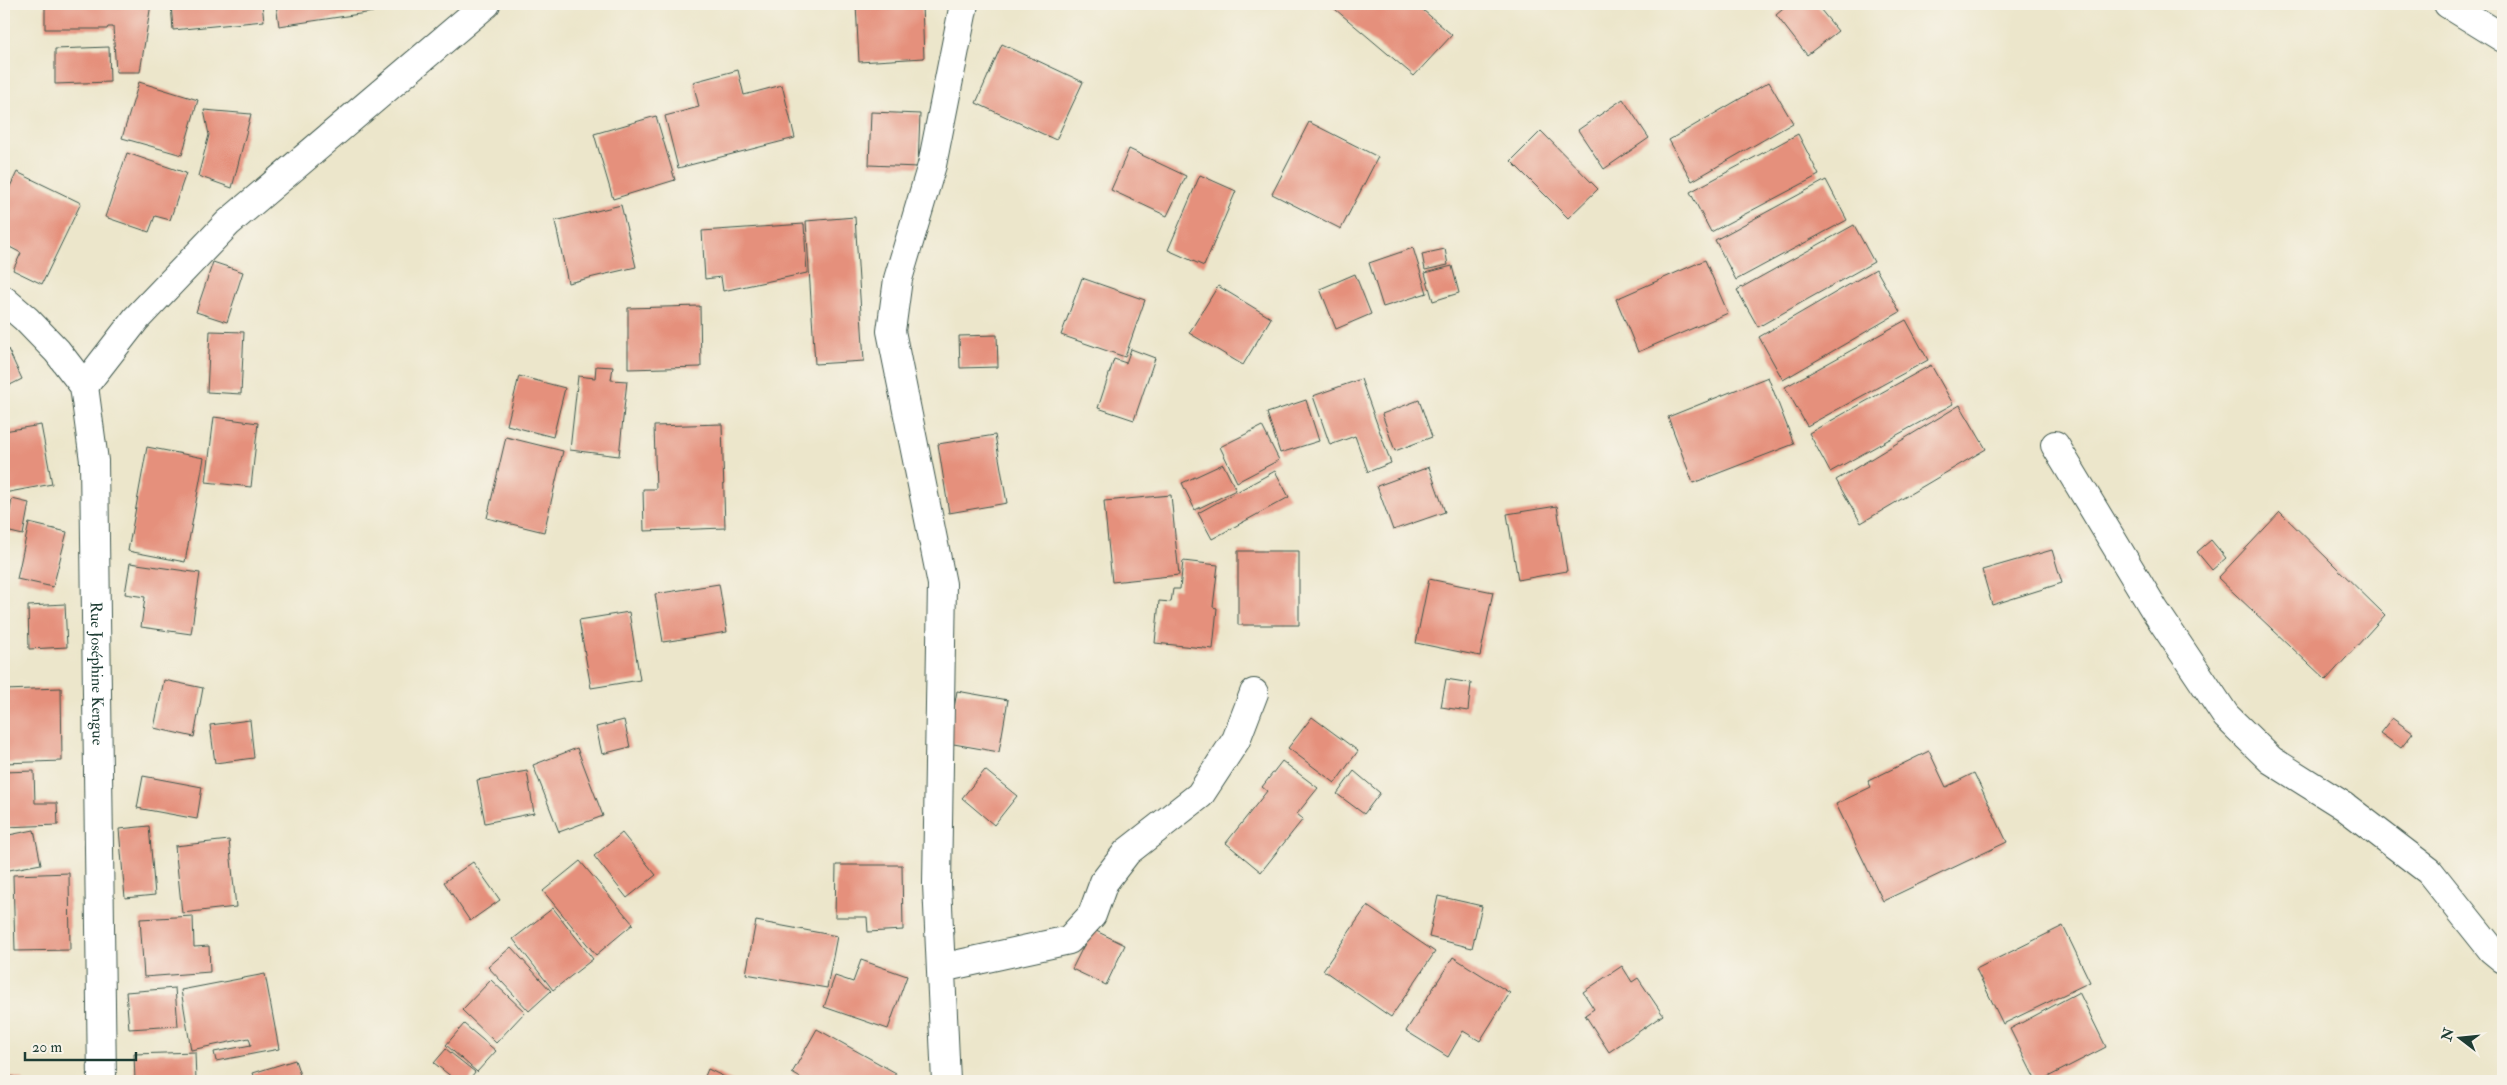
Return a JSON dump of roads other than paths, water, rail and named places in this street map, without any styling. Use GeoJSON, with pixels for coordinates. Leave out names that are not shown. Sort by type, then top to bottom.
{"type":"FeatureCollection","features":[{"type":"Feature","properties":{"kind":"street"},"geometry":{"type":"LineString","coordinates":[[4,300],[26,319],[57,351],[84,386],[136,319],[228,223],[486,4]]}},
{"type":"Feature","properties":{"kind":"street"},"geometry":{"type":"LineString","coordinates":[[946,1081],[937,884],[942,584],[891,331],[898,279],[932,165],[964,4]]}},
{"type":"Feature","properties":{"kind":"street"},"geometry":{"type":"LineString","coordinates":[[2448,4],[2503,38]]}},
{"type":"Feature","properties":{"kind":"street","name":"Rue Joséphine Kengue"},"geometry":{"type":"LineString","coordinates":[[84,386],[94,461],[102,1081]]}},
{"type":"Feature","properties":{"kind":"street"},"geometry":{"type":"LineString","coordinates":[[2055,445],[2154,609],[2226,716],[2272,760],[2344,806],[2429,871],[2492,950],[2503,959]]}},
{"type":"Feature","properties":{"kind":"street"},"geometry":{"type":"LineString","coordinates":[[941,968],[1069,940],[1092,915],[1104,882],[1127,852],[1200,795],[1236,740],[1254,693]]}}]}
